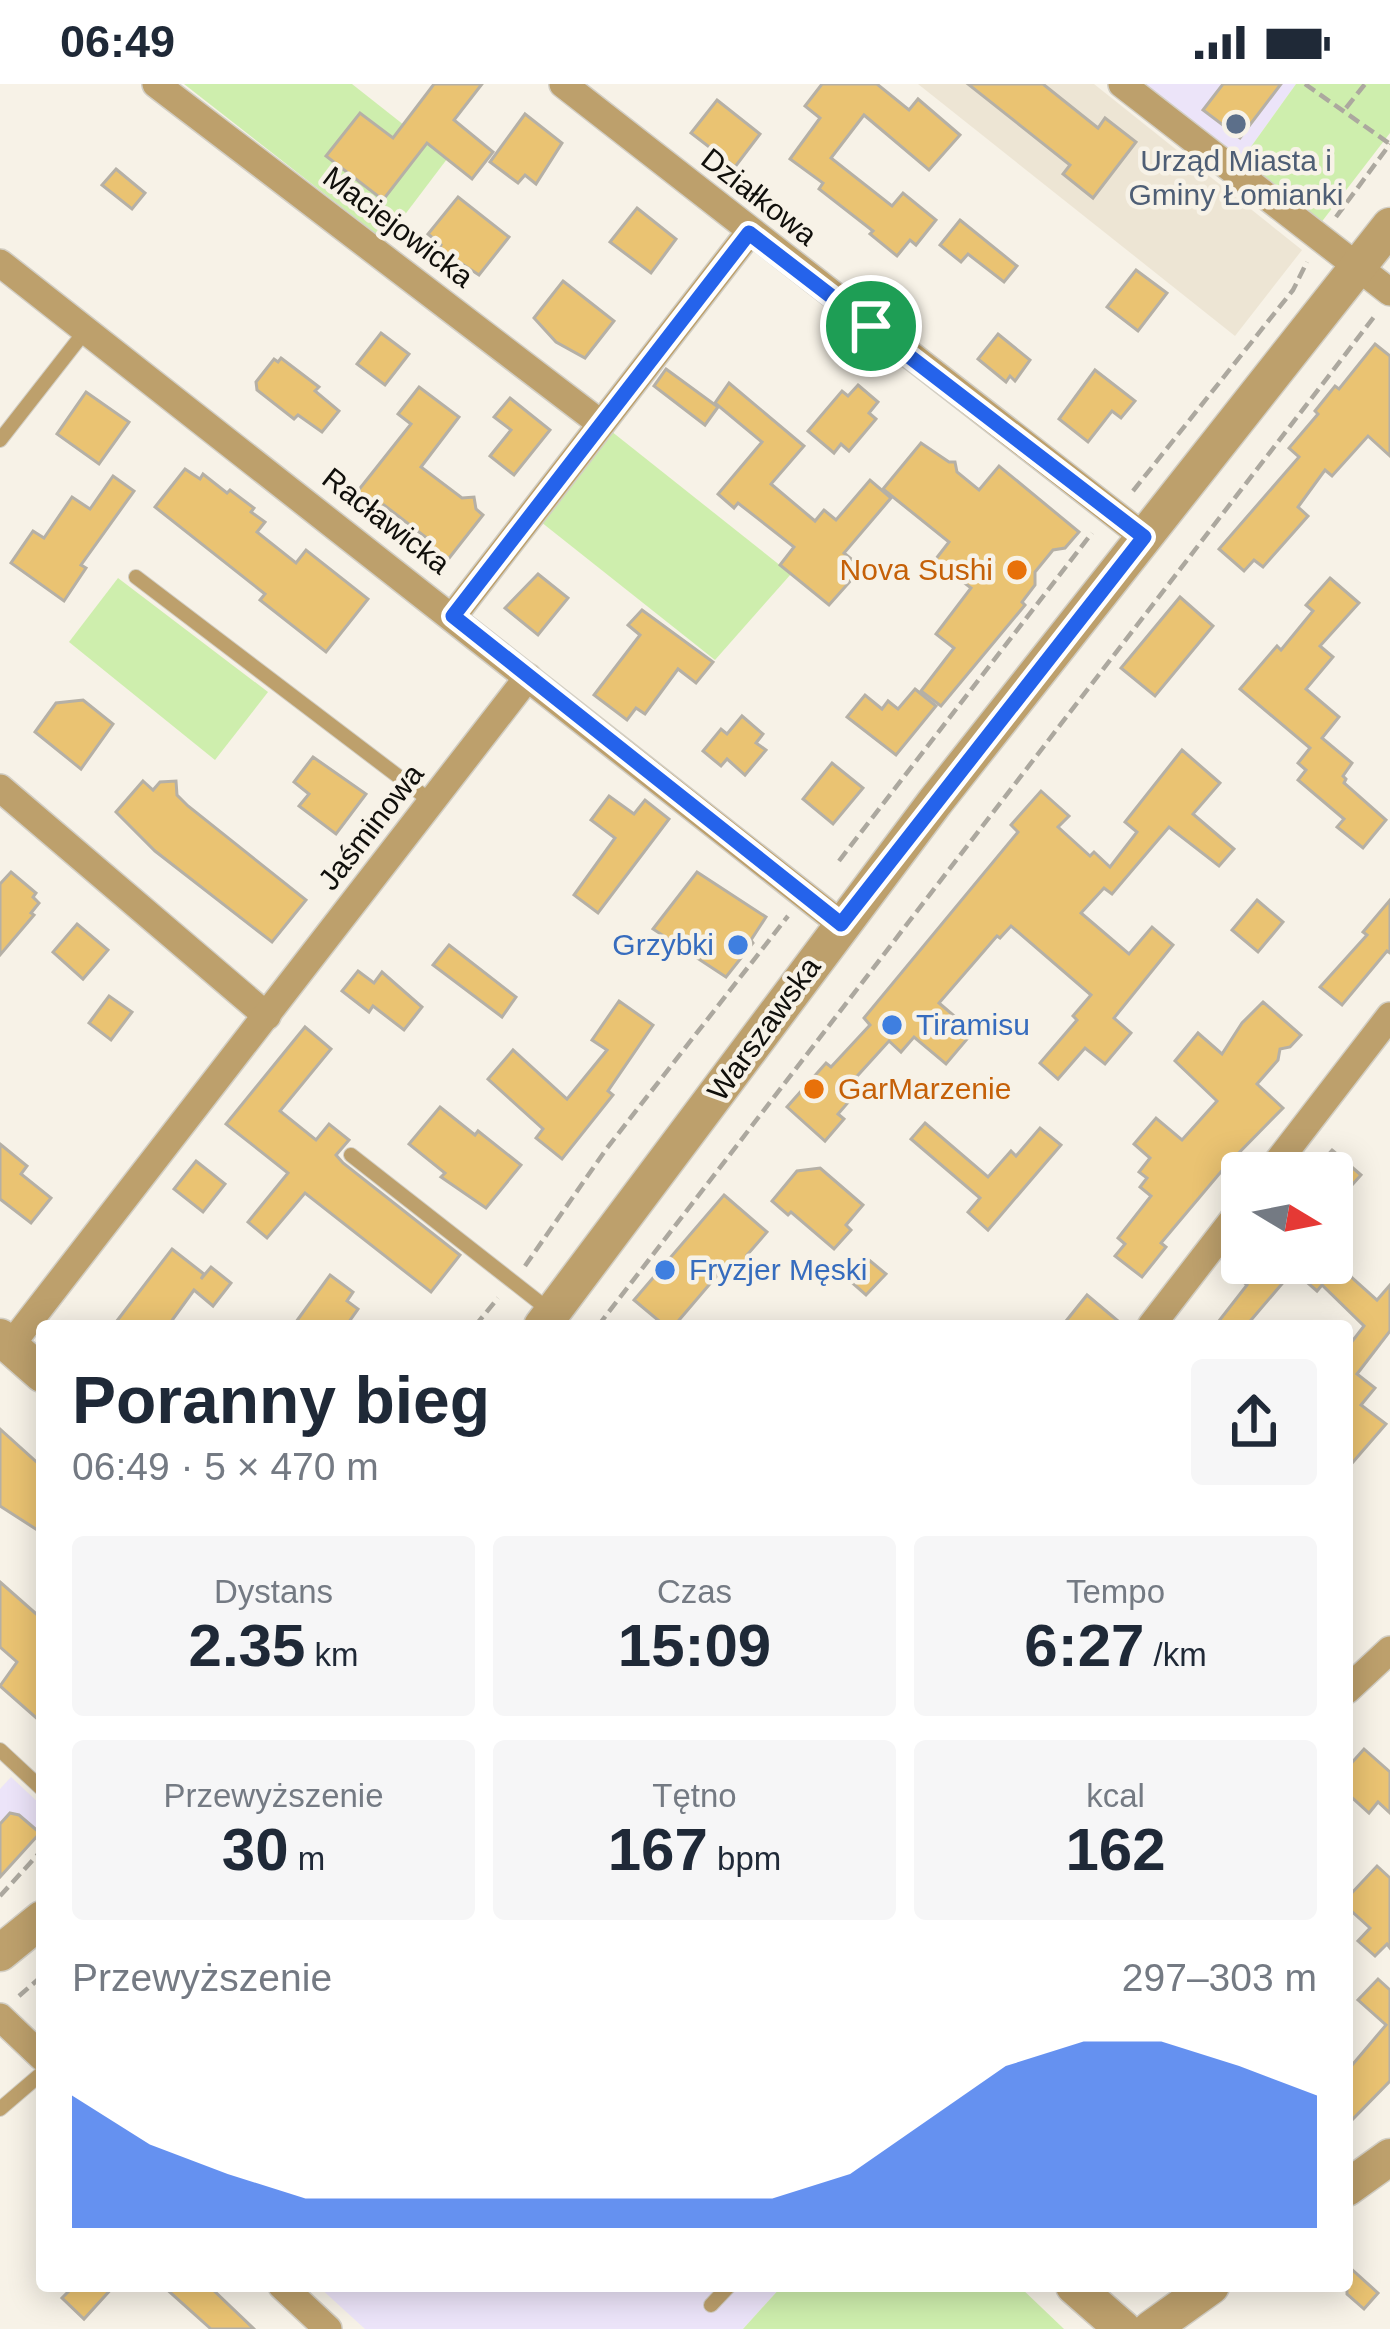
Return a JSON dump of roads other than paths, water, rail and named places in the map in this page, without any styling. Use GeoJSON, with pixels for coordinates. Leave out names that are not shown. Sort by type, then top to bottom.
{"type":"FeatureCollection","features":[{"type":"Feature","properties":{"kind":"street","name":"Maciejowicka"},"geometry":{"type":"LineString","coordinates":[[156,84],[600,423]]}},
{"type":"Feature","properties":{"kind":"street","name":"Działkowa"},"geometry":{"type":"LineString","coordinates":[[563,84],[1144,537]]}},
{"type":"Feature","properties":{"kind":"street"},"geometry":{"type":"LineString","coordinates":[[1122,84],[1358,268],[1386,300]]}},
{"type":"Feature","properties":{"kind":"street","name":"Warszawska"},"geometry":{"type":"LineString","coordinates":[[548,1320],[841,924],[1390,226]]}},
{"type":"Feature","properties":{"kind":"street"},"geometry":{"type":"LineString","coordinates":[[453,616],[749,233]]}},
{"type":"Feature","properties":{"kind":"street","name":"Racławicka"},"geometry":{"type":"LineString","coordinates":[[0,263],[841,924]]}},
{"type":"Feature","properties":{"kind":"street","name":"Jaśminowa"},"geometry":{"type":"LineString","coordinates":[[5,1341],[267,1016],[528,677]]}},
{"type":"Feature","properties":{"kind":"street"},"geometry":{"type":"LineString","coordinates":[[0,788],[267,1016]]}},
{"type":"Feature","properties":{"kind":"street"},"geometry":{"type":"LineString","coordinates":[[1285,1152],[1390,1016]]}},
{"type":"Feature","properties":{"kind":"street"},"geometry":{"type":"LineString","coordinates":[[1156,1320],[1221,1235]]}},
{"type":"Feature","properties":{"kind":"street"},"geometry":{"type":"LineString","coordinates":[[5,1341],[36,1369]]}},
{"type":"Feature","properties":{"kind":"street"},"geometry":{"type":"LineString","coordinates":[[1353,1685],[1390,1651]]}},
{"type":"Feature","properties":{"kind":"street"},"geometry":{"type":"LineString","coordinates":[[0,1953],[36,1924]]}},
{"type":"Feature","properties":{"kind":"street"},"geometry":{"type":"LineString","coordinates":[[4,2011],[36,2050]]}},
{"type":"Feature","properties":{"kind":"street"},"geometry":{"type":"LineString","coordinates":[[1353,2184],[1390,2157]]}},
{"type":"Feature","properties":{"kind":"street"},"geometry":{"type":"LineString","coordinates":[[288,2292],[328,2329]]}},
{"type":"Feature","properties":{"kind":"street"},"geometry":{"type":"LineString","coordinates":[[1081,2292],[1123,2329]]}},
{"type":"Feature","properties":{"kind":"street"},"geometry":{"type":"LineString","coordinates":[[1151,2329],[1203,2292]]}},
{"type":"Feature","properties":{"kind":"lane"},"geometry":{"type":"LineString","coordinates":[[0,440],[86,330]]}},
{"type":"Feature","properties":{"kind":"lane"},"geometry":{"type":"LineString","coordinates":[[136,577],[432,802]]}},
{"type":"Feature","properties":{"kind":"lane"},"geometry":{"type":"LineString","coordinates":[[351,1155],[512,1282],[548,1320]]}},
{"type":"Feature","properties":{"kind":"lane"},"geometry":{"type":"LineString","coordinates":[[0,1750],[36,1783]]}},
{"type":"Feature","properties":{"kind":"lane"},"geometry":{"type":"LineString","coordinates":[[0,2109],[36,2078]]}},
{"type":"Feature","properties":{"kind":"lane"},"geometry":{"type":"LineString","coordinates":[[711,2305],[723,2292]]}},
{"type":"Feature","properties":{"kind":"place","name":"Urząd Miasta i Gminy Łomianki"},"geometry":{"type":"Point","coordinates":[1236,124]}},
{"type":"Feature","properties":{"kind":"place","name":"Nova Sushi"},"geometry":{"type":"Point","coordinates":[1017,570]}},
{"type":"Feature","properties":{"kind":"place","name":"Grzybki"},"geometry":{"type":"Point","coordinates":[738,945]}},
{"type":"Feature","properties":{"kind":"place","name":"Tiramisu"},"geometry":{"type":"Point","coordinates":[892,1025]}},
{"type":"Feature","properties":{"kind":"place","name":"GarMarzenie"},"geometry":{"type":"Point","coordinates":[814,1089]}},
{"type":"Feature","properties":{"kind":"place","name":"Fryzjer Męski"},"geometry":{"type":"Point","coordinates":[665,1270]}}]}
